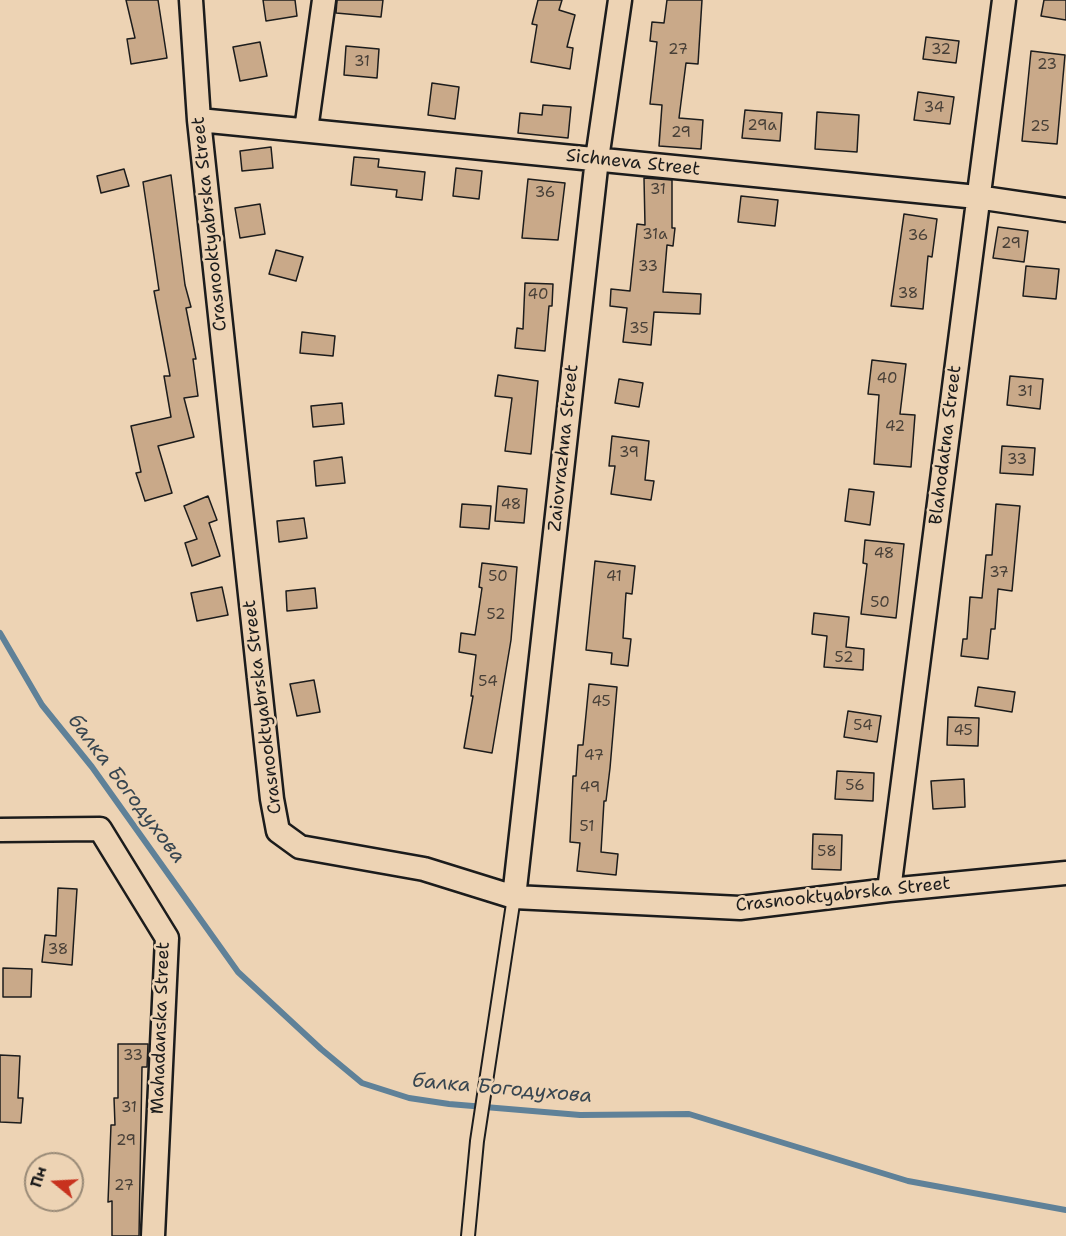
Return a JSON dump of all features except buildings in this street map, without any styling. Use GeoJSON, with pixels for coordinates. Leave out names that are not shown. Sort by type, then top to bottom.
{"type":"FeatureCollection","features":[{"type":"Feature","properties":{"kind":"street","name":"Crasnooktyabrska Street"},"geometry":{"type":"LineString","coordinates":[[191,0],[199,120],[272,799],[278,831],[300,847],[424,869],[514,897],[740,909],[889,890],[1066,873]]}},
{"type":"Feature","properties":{"kind":"street"},"geometry":{"type":"LineString","coordinates":[[306,130],[324,0]]}},
{"type":"Feature","properties":{"kind":"street","name":"Zaiovrazhna Street"},"geometry":{"type":"LineString","coordinates":[[514,897],[597,159],[620,0]]}},
{"type":"Feature","properties":{"kind":"street","name":"Blahodatna Street"},"geometry":{"type":"LineString","coordinates":[[889,890],[1004,0]]}},
{"type":"Feature","properties":{"kind":"street","name":"Sichneva Street"},"geometry":{"type":"LineString","coordinates":[[199,120],[977,197],[1066,210]]}},
{"type":"Feature","properties":{"kind":"street","name":"Mahadanska Street"},"geometry":{"type":"LineString","coordinates":[[0,830],[100,829],[166,938],[153,1236]]}},
{"type":"Feature","properties":{"kind":"lane"},"geometry":{"type":"LineString","coordinates":[[468,1236],[477,1141],[514,897]]}},
{"type":"Feature","properties":{"kind":"waterway","name":"балка Богодухова"},"geometry":{"type":"LineString","coordinates":[[0,633],[42,705],[92,767],[238,972],[321,1049],[362,1083],[409,1098],[449,1104],[580,1115],[689,1114],[908,1181],[1066,1210]]}}]}
